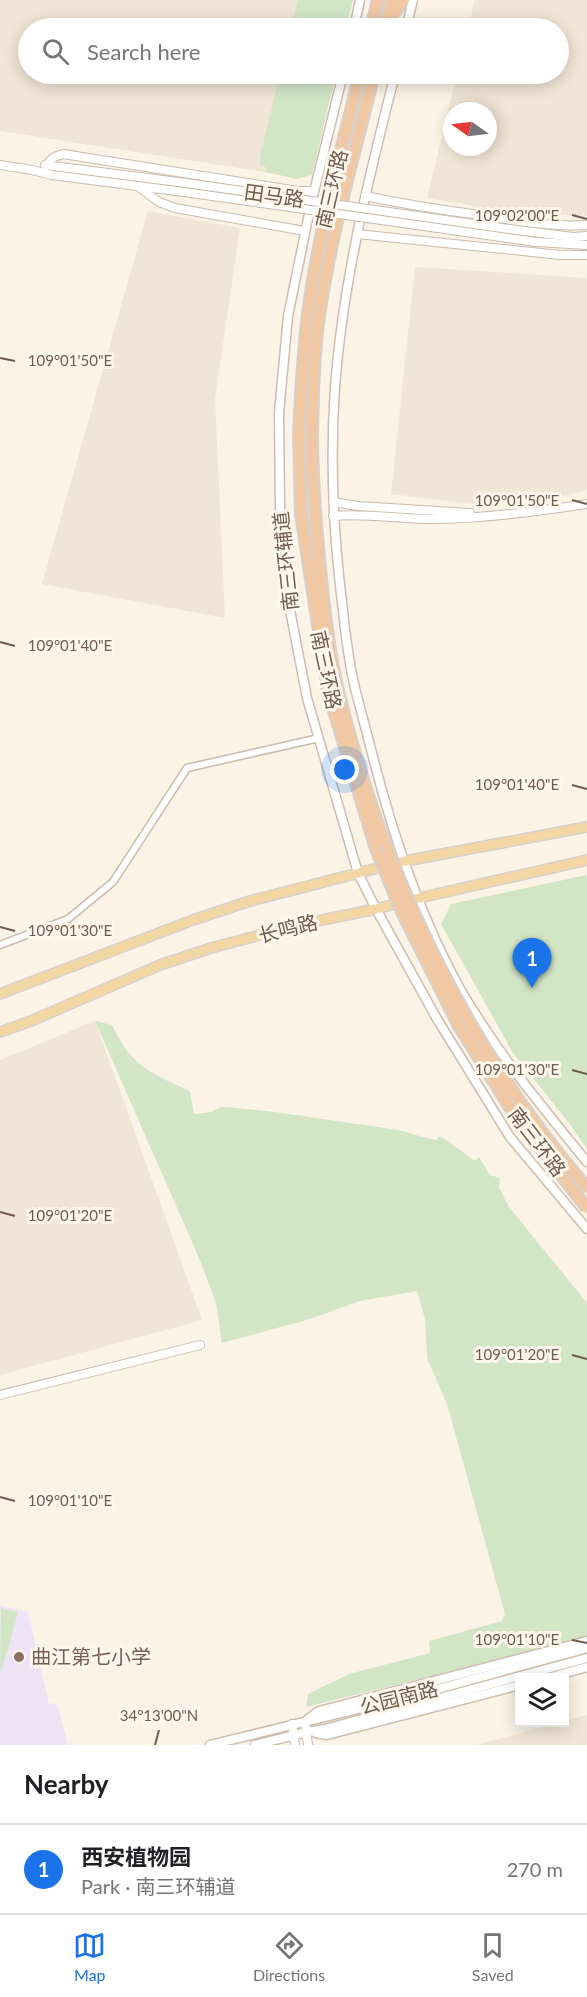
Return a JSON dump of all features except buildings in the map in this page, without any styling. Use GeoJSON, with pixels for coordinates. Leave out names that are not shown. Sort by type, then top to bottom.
{"type":"FeatureCollection","features":[{"type":"Feature","properties":{"kind":"highway"},"geometry":{"type":"LineString","coordinates":[[374,18],[378,0]]}},
{"type":"Feature","properties":{"kind":"highway"},"geometry":{"type":"LineString","coordinates":[[387,18],[392,0]]}},
{"type":"Feature","properties":{"kind":"highway"},"geometry":{"type":"LineString","coordinates":[[391,18],[404,0]]}},
{"type":"Feature","properties":{"kind":"highway","name":"南三环路"},"geometry":{"type":"LineString","coordinates":[[358,84],[326,210],[309,306],[302,371],[299,434],[301,513],[328,691],[376,849],[402,912],[459,1026],[518,1120],[587,1208]]}},
{"type":"Feature","properties":{"kind":"highway","name":"南三环路"},"geometry":{"type":"LineString","coordinates":[[372,84],[340,211],[318,323],[313,374],[312,494],[334,671],[366,792],[390,856],[430,946],[450,986],[502,1075],[564,1161],[587,1188]]}},
{"type":"Feature","properties":{"kind":"main road"},"geometry":{"type":"LineString","coordinates":[[356,18],[360,0]]}},
{"type":"Feature","properties":{"kind":"main road"},"geometry":{"type":"LineString","coordinates":[[408,18],[413,0]]}},
{"type":"Feature","properties":{"kind":"main road","name":"南三环辅道"},"geometry":{"type":"LineString","coordinates":[[341,84],[314,191],[288,316],[279,413],[280,508],[289,605],[307,698],[358,873],[376,909],[436,1019],[510,1137],[587,1229]]}},
{"type":"Feature","properties":{"kind":"main road"},"geometry":{"type":"LineString","coordinates":[[393,84],[357,234],[335,384],[332,435],[333,516],[346,636],[354,686],[384,800],[419,898],[439,945],[486,1031],[587,1162]]}},
{"type":"Feature","properties":{"kind":"main road","name":"长鸣路"},"geometry":{"type":"LineString","coordinates":[[0,994],[193,920],[250,901],[405,861],[451,854],[587,826]]}},
{"type":"Feature","properties":{"kind":"main road","name":"长鸣路"},"geometry":{"type":"LineString","coordinates":[[0,1032],[31,1021],[160,965],[211,948],[298,925],[587,860]]}},
{"type":"Feature","properties":{"kind":"main road"},"geometry":{"type":"LineString","coordinates":[[305,1722],[319,1711],[587,1641]]}},
{"type":"Feature","properties":{"kind":"main road","name":"公园南路"},"geometry":{"type":"LineString","coordinates":[[255,1745],[306,1731],[324,1729],[587,1648]]}},
{"type":"Feature","properties":{"kind":"main road","name":"公园南路"},"geometry":{"type":"LineString","coordinates":[[210,1745],[292,1724],[428,1697],[587,1658]]}},
{"type":"Feature","properties":{"kind":"main road"},"geometry":{"type":"LineString","coordinates":[[563,1673],[587,1667]]}},
{"type":"Feature","properties":{"kind":"main road"},"geometry":{"type":"LineString","coordinates":[[306,1731],[327,1736],[515,1686]]}},
{"type":"Feature","properties":{"kind":"street"},"geometry":{"type":"LineString","coordinates":[[46,165],[54,157],[63,154],[314,191]]}},
{"type":"Feature","properties":{"kind":"street","name":"田马路"},"geometry":{"type":"LineString","coordinates":[[0,165],[139,187],[508,233],[587,236]]}},
{"type":"Feature","properties":{"kind":"street","name":"田马路"},"geometry":{"type":"LineString","coordinates":[[32,170],[46,165],[186,183],[508,233],[536,242],[587,245]]}},
{"type":"Feature","properties":{"kind":"street"},"geometry":{"type":"LineString","coordinates":[[139,187],[159,202],[175,208],[305,231]]}},
{"type":"Feature","properties":{"kind":"street"},"geometry":{"type":"LineString","coordinates":[[365,196],[402,204],[532,223],[587,225]]}},
{"type":"Feature","properties":{"kind":"street"},"geometry":{"type":"LineString","coordinates":[[357,234],[561,255],[587,255]]}},
{"type":"Feature","properties":{"kind":"street"},"geometry":{"type":"LineString","coordinates":[[333,502],[358,506],[487,515]]}},
{"type":"Feature","properties":{"kind":"street"},"geometry":{"type":"LineString","coordinates":[[333,516],[355,514],[429,519],[518,514],[587,504]]}},
{"type":"Feature","properties":{"kind":"street"},"geometry":{"type":"LineString","coordinates":[[0,945],[68,919],[113,882],[186,768],[319,738]]}},
{"type":"Feature","properties":{"kind":"street"},"geometry":{"type":"LineString","coordinates":[[0,1395],[200,1345]]}},
{"type":"Feature","properties":{"kind":"street"},"geometry":{"type":"LineString","coordinates":[[305,1722],[308,1745]]}},
{"type":"Feature","properties":{"kind":"street"},"geometry":{"type":"LineString","coordinates":[[292,1724],[294,1745]]}},
{"type":"Feature","properties":{"kind":"shaded area"},"geometry":{"type":"Polygon","coordinates":[[[0,0],[306,0],[302,18],[18,18],[18,84],[286,84],[265,172],[0,131],[0,0]]]}},
{"type":"Feature","properties":{"kind":"shaded area"},"geometry":{"type":"Polygon","coordinates":[[[475,0],[587,0],[587,216],[508,212],[427,198],[443,132],[443,156],[497,156],[497,102],[450,102],[455,84],[569,84],[569,18],[470,18],[475,0]]]}},
{"type":"Feature","properties":{"kind":"shaded area"},"geometry":{"type":"Polygon","coordinates":[[[148,211],[240,228],[215,399],[225,618],[42,584],[148,211]]]}},
{"type":"Feature","properties":{"kind":"shaded area"},"geometry":{"type":"Polygon","coordinates":[[[415,267],[587,278],[587,490],[567,495],[480,505],[391,494],[415,267]]]}},
{"type":"Feature","properties":{"kind":"shaded area"},"geometry":{"type":"Polygon","coordinates":[[[95,1021],[202,1320],[0,1375],[0,1060],[95,1021]]]}},
{"type":"Feature","properties":{"kind":"shaded area","name":"曲江第七小学"},"geometry":{"type":"Polygon","coordinates":[[[0,1605],[28,1612],[49,1704],[57,1703],[68,1745],[0,1745],[0,1605]]]}},
{"type":"Feature","properties":{"kind":"shaded area"},"geometry":{"type":"Polygon","coordinates":[[[587,1715],[587,1745],[476,1745],[543,1727],[569,1727],[569,1720],[587,1715]]]}},
{"type":"Feature","properties":{"kind":"green space"},"geometry":{"type":"Polygon","coordinates":[[[298,0],[353,0],[348,18],[294,18],[298,0]]]}},
{"type":"Feature","properties":{"kind":"green space"},"geometry":{"type":"Polygon","coordinates":[[[278,84],[334,84],[312,175],[297,179],[265,172],[266,167],[260,166],[261,152],[278,84]]]}},
{"type":"Feature","properties":{"kind":"green space"},"geometry":{"type":"Polygon","coordinates":[[[587,875],[587,1149],[513,1053],[441,924],[451,904],[587,875]]]}},
{"type":"Feature","properties":{"kind":"green space"},"geometry":{"type":"Polygon","coordinates":[[[95,1021],[112,1025],[127,1051],[146,1069],[190,1092],[194,1114],[228,1107],[398,1130],[437,1140],[438,1136],[475,1161],[479,1157],[490,1175],[500,1178],[499,1187],[509,1207],[587,1303],[587,1638],[306,1707],[308,1694],[349,1674],[430,1653],[429,1641],[502,1621],[505,1614],[447,1404],[427,1358],[425,1319],[417,1291],[360,1301],[310,1319],[222,1343],[216,1303],[199,1258],[95,1021]]]}},
{"type":"Feature","properties":{"kind":"green space"},"geometry":{"type":"Polygon","coordinates":[[[1,1608],[18,1612],[0,1673],[1,1608]]]}},
{"type":"Feature","properties":{"kind":"place","name":"西安植物园"},"geometry":{"type":"Point","coordinates":[532,988]}},
{"type":"Feature","properties":{"kind":"place","name":"曲江第七小学"},"geometry":{"type":"Point","coordinates":[19,1657]}}]}
